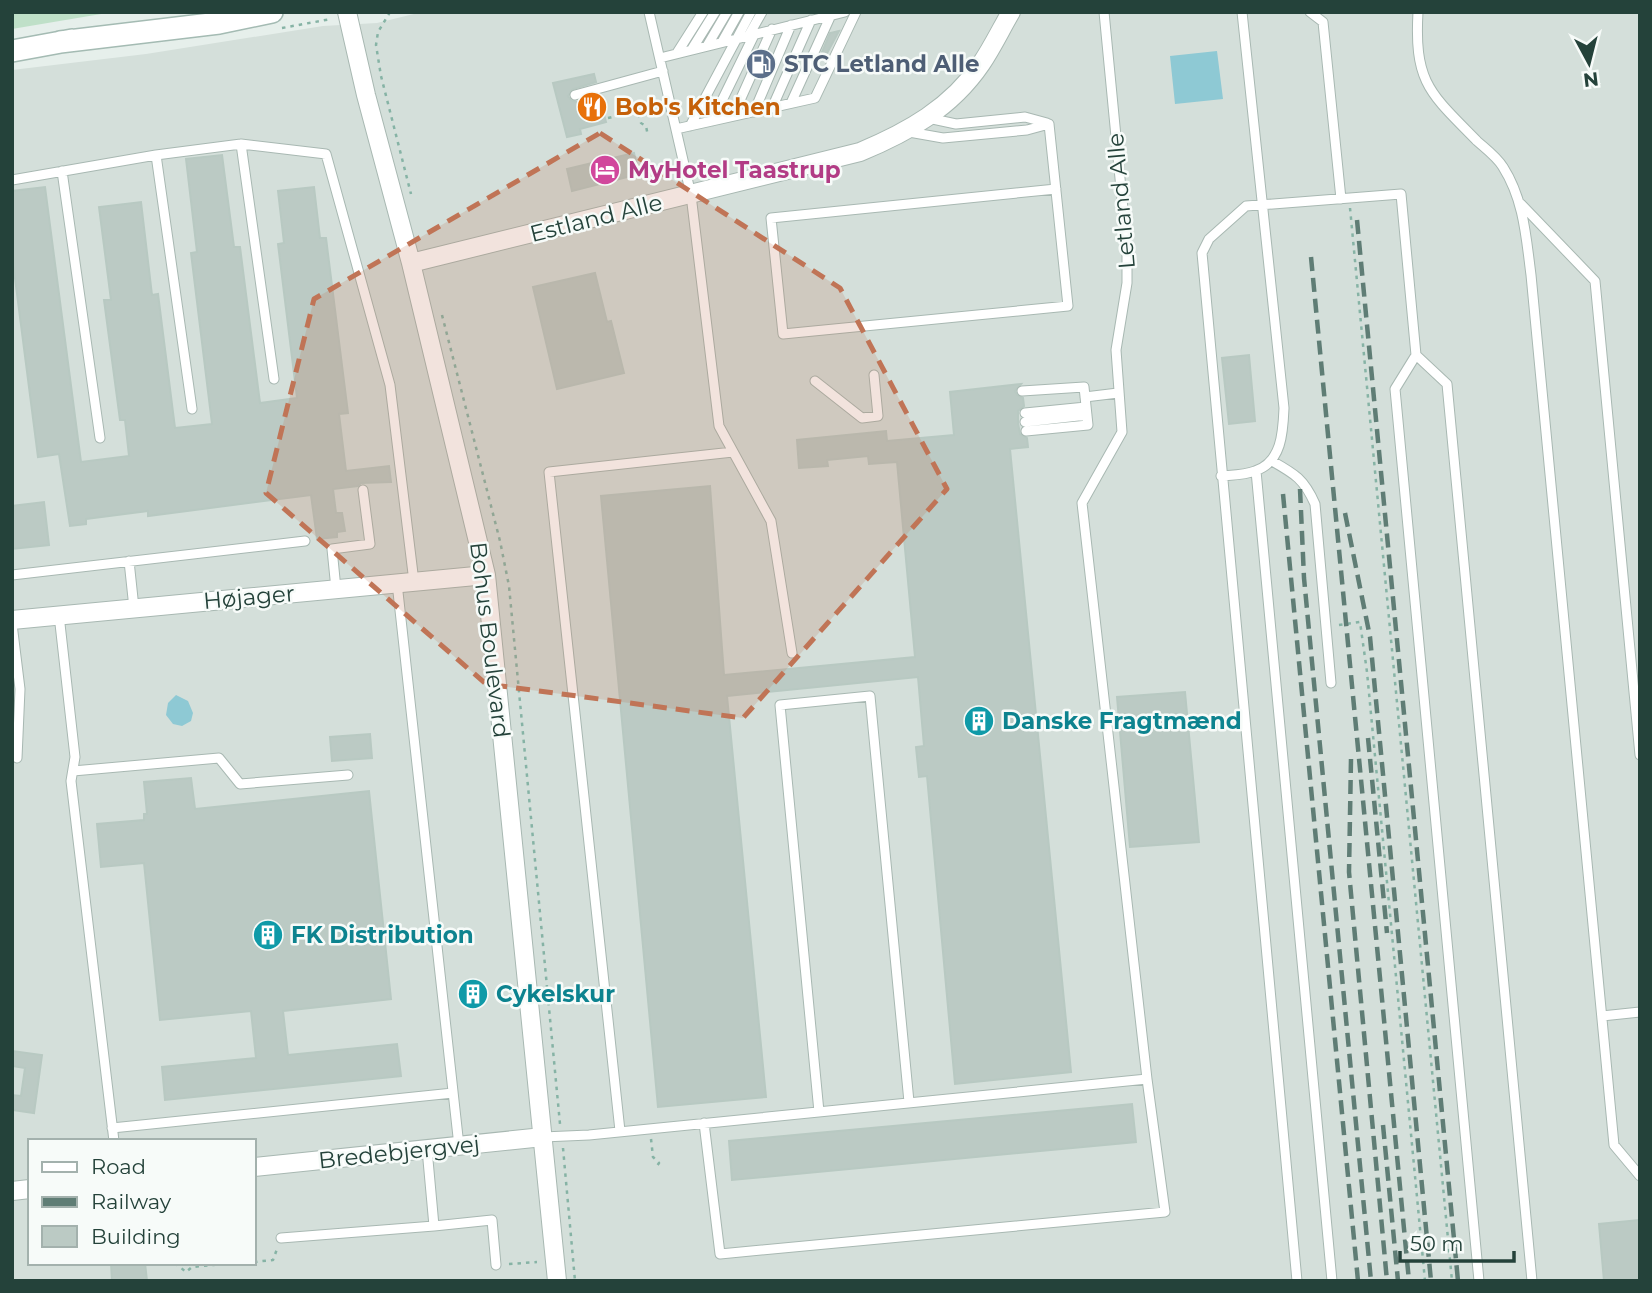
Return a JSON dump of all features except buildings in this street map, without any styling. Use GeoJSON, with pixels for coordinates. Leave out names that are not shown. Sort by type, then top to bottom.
{"type":"FeatureCollection","features":[{"type":"Feature","properties":{"kind":"main road"},"geometry":{"type":"LineString","coordinates":[[12,51],[191,12]]}},
{"type":"Feature","properties":{"kind":"main road"},"geometry":{"type":"LineString","coordinates":[[60,42],[219,23],[272,12]]}},
{"type":"Feature","properties":{"kind":"street","name":"Bohus Boulevard"},"geometry":{"type":"LineString","coordinates":[[347,12],[486,575],[556,1281]]}},
{"type":"Feature","properties":{"kind":"street","name":"Estland Alle"},"geometry":{"type":"LineString","coordinates":[[411,263],[860,152],[928,118],[953,97],[980,65],[1011,12]]}},
{"type":"Feature","properties":{"kind":"street","name":"Højager"},"geometry":{"type":"LineString","coordinates":[[12,622],[60,615],[486,575]]}},
{"type":"Feature","properties":{"kind":"street","name":"Bredebjergvej"},"geometry":{"type":"LineString","coordinates":[[256,1167],[543,1137]]}},
{"type":"Feature","properties":{"kind":"lane"},"geometry":{"type":"LineString","coordinates":[[649,12],[691,195],[719,426],[771,521],[792,653]]}},
{"type":"Feature","properties":{"kind":"lane"},"geometry":{"type":"LineString","coordinates":[[677,53],[703,12]]}},
{"type":"Feature","properties":{"kind":"lane"},"geometry":{"type":"LineString","coordinates":[[692,50],[715,12]]}},
{"type":"Feature","properties":{"kind":"lane"},"geometry":{"type":"LineString","coordinates":[[707,46],[726,12]]}},
{"type":"Feature","properties":{"kind":"lane"},"geometry":{"type":"LineString","coordinates":[[722,42],[739,12]]}},
{"type":"Feature","properties":{"kind":"lane"},"geometry":{"type":"LineString","coordinates":[[691,126],[751,12]]}},
{"type":"Feature","properties":{"kind":"lane"},"geometry":{"type":"LineString","coordinates":[[712,121],[762,12]]}},
{"type":"Feature","properties":{"kind":"lane"},"geometry":{"type":"LineString","coordinates":[[660,58],[845,12]]}},
{"type":"Feature","properties":{"kind":"lane"},"geometry":{"type":"LineString","coordinates":[[676,129],[815,98],[856,12]]}},
{"type":"Feature","properties":{"kind":"lane","name":"Letland Alle"},"geometry":{"type":"LineString","coordinates":[[1104,12],[1127,251],[1127,283],[1116,350],[1122,432],[1082,503],[1147,1079]]}},
{"type":"Feature","properties":{"kind":"lane"},"geometry":{"type":"LineString","coordinates":[[1222,476],[1256,471],[1272,461],[1282,441],[1284,408],[1242,12]]}},
{"type":"Feature","properties":{"kind":"lane"},"geometry":{"type":"LineString","coordinates":[[1310,12],[1323,22],[1345,198]]}},
{"type":"Feature","properties":{"kind":"lane"},"geometry":{"type":"LineString","coordinates":[[1418,12],[1418,60],[1430,89],[1435,98],[1503,166],[1521,204],[1532,289],[1614,1145],[1640,1176]]}},
{"type":"Feature","properties":{"kind":"lane"},"geometry":{"type":"LineString","coordinates":[[791,103],[831,15]]}},
{"type":"Feature","properties":{"kind":"lane"},"geometry":{"type":"LineString","coordinates":[[772,108],[811,20]]}},
{"type":"Feature","properties":{"kind":"lane"},"geometry":{"type":"LineString","coordinates":[[754,112],[791,25]]}},
{"type":"Feature","properties":{"kind":"lane"},"geometry":{"type":"LineString","coordinates":[[733,116],[772,29]]}},
{"type":"Feature","properties":{"kind":"lane"},"geometry":{"type":"LineString","coordinates":[[575,94],[663,71]]}},
{"type":"Feature","properties":{"kind":"lane"},"geometry":{"type":"LineString","coordinates":[[928,118],[956,124],[1025,117],[1049,124]]}},
{"type":"Feature","properties":{"kind":"lane"},"geometry":{"type":"LineString","coordinates":[[905,131],[943,138],[1027,130],[1049,124]]}},
{"type":"Feature","properties":{"kind":"lane"},"geometry":{"type":"LineString","coordinates":[[1049,124],[1056,189],[1068,306],[783,334],[771,218],[1056,189]]}},
{"type":"Feature","properties":{"kind":"lane"},"geometry":{"type":"LineString","coordinates":[[241,144],[274,379]]}},
{"type":"Feature","properties":{"kind":"lane"},"geometry":{"type":"LineString","coordinates":[[12,180],[156,155],[241,144],[326,154],[390,385],[405,583],[459,1146]]}},
{"type":"Feature","properties":{"kind":"lane"},"geometry":{"type":"LineString","coordinates":[[156,155],[192,409]]}},
{"type":"Feature","properties":{"kind":"lane"},"geometry":{"type":"LineString","coordinates":[[62,171],[100,438]]}},
{"type":"Feature","properties":{"kind":"lane"},"geometry":{"type":"LineString","coordinates":[[1297,1281],[1202,253],[1209,239],[1246,206],[1401,194],[1416,355],[1395,389],[1479,1281]]}},
{"type":"Feature","properties":{"kind":"lane"},"geometry":{"type":"LineString","coordinates":[[1521,204],[1595,281],[1640,755]]}},
{"type":"Feature","properties":{"kind":"lane"},"geometry":{"type":"LineString","coordinates":[[1416,355],[1447,384],[1532,1281]]}},
{"type":"Feature","properties":{"kind":"lane"},"geometry":{"type":"LineString","coordinates":[[815,381],[862,418],[878,416],[874,374]]}},
{"type":"Feature","properties":{"kind":"lane"},"geometry":{"type":"LineString","coordinates":[[1022,391],[1084,387],[1088,425],[1025,422],[1086,411]]}},
{"type":"Feature","properties":{"kind":"lane"},"geometry":{"type":"LineString","coordinates":[[1085,397],[1118,393]]}},
{"type":"Feature","properties":{"kind":"lane"},"geometry":{"type":"LineString","coordinates":[[620,1131],[549,472],[733,452]]}},
{"type":"Feature","properties":{"kind":"lane"},"geometry":{"type":"LineString","coordinates":[[1272,461],[1294,473],[1307,485],[1315,504],[1331,683]]}},
{"type":"Feature","properties":{"kind":"lane"},"geometry":{"type":"LineString","coordinates":[[1256,471],[1332,1281]]}},
{"type":"Feature","properties":{"kind":"lane"},"geometry":{"type":"LineString","coordinates":[[336,589],[332,549],[370,544],[363,490]]}},
{"type":"Feature","properties":{"kind":"lane"},"geometry":{"type":"LineString","coordinates":[[12,575],[305,541]]}},
{"type":"Feature","properties":{"kind":"lane"},"geometry":{"type":"LineString","coordinates":[[129,561],[134,608]]}},
{"type":"Feature","properties":{"kind":"lane"},"geometry":{"type":"LineString","coordinates":[[60,615],[75,757],[71,781],[114,1139]]}},
{"type":"Feature","properties":{"kind":"lane"},"geometry":{"type":"LineString","coordinates":[[12,622],[20,689],[18,758]]}},
{"type":"Feature","properties":{"kind":"lane"},"geometry":{"type":"LineString","coordinates":[[819,1112],[780,705],[870,696],[909,1102]]}},
{"type":"Feature","properties":{"kind":"lane"},"geometry":{"type":"LineString","coordinates":[[73,771],[219,758],[240,784],[348,775]]}},
{"type":"Feature","properties":{"kind":"lane"},"geometry":{"type":"LineString","coordinates":[[1602,1017],[1640,1012]]}},
{"type":"Feature","properties":{"kind":"lane"},"geometry":{"type":"LineString","coordinates":[[543,1137],[650,1129],[705,1123],[819,1112],[909,1102],[1147,1079],[1165,1212],[720,1254],[705,1123]]}},
{"type":"Feature","properties":{"kind":"lane"},"geometry":{"type":"LineString","coordinates":[[112,1128],[453,1093]]}},
{"type":"Feature","properties":{"kind":"lane"},"geometry":{"type":"LineString","coordinates":[[427,1149],[434,1226]]}},
{"type":"Feature","properties":{"kind":"lane"},"geometry":{"type":"LineString","coordinates":[[281,1238],[492,1220],[495,1265]]}},
{"type":"Feature","properties":{"kind":"path"},"geometry":{"type":"LineString","coordinates":[[608,118],[638,111],[648,136]]}},
{"type":"Feature","properties":{"kind":"path"},"geometry":{"type":"LineString","coordinates":[[1345,198],[1452,1281]]}},
{"type":"Feature","properties":{"kind":"path"},"geometry":{"type":"LineString","coordinates":[[1326,626],[1360,622],[1364,645],[1425,1281]]}},
{"type":"Feature","properties":{"kind":"path"},"geometry":{"type":"LineString","coordinates":[[650,1129],[653,1157],[659,1163],[655,1169]]}},
{"type":"Feature","properties":{"kind":"path"},"geometry":{"type":"LineString","coordinates":[[256,1262],[274,1260],[281,1238]]}},
{"type":"Feature","properties":{"kind":"path"},"geometry":{"type":"LineString","coordinates":[[495,1265],[555,1261]]}},
{"type":"Feature","properties":{"kind":"path"},"geometry":{"type":"LineString","coordinates":[[177,1265],[186,1272],[192,1267],[213,1265]]}},
{"type":"Feature","properties":{"kind":"highlighted area"},"geometry":{"type":"Polygon","coordinates":[[[600,133],[840,288],[947,489],[743,718],[486,684],[266,493],[314,299],[600,133]]]}},
{"type":"Feature","properties":{"kind":"shaded area"},"geometry":{"type":"Polygon","coordinates":[[[422,12],[1640,12],[1640,1281],[12,1281],[12,70],[146,54],[323,26],[377,23],[422,12]]]}},
{"type":"Feature","properties":{"kind":"green space"},"geometry":{"type":"Polygon","coordinates":[[[12,12],[113,12],[12,29],[12,12]]]}},
{"type":"Feature","properties":{"kind":"water"},"geometry":{"type":"Polygon","coordinates":[[[1217,51],[1223,99],[1175,104],[1170,56],[1217,51]]]}},
{"type":"Feature","properties":{"kind":"water"},"geometry":{"type":"Polygon","coordinates":[[[176,695],[188,701],[193,713],[191,721],[182,726],[173,724],[166,715],[168,703],[176,695]]]}},
{"type":"Feature","properties":{"kind":"railway"},"geometry":{"type":"LineString","coordinates":[[1357,220],[1458,1281]]}},
{"type":"Feature","properties":{"kind":"railway"},"geometry":{"type":"LineString","coordinates":[[1311,257],[1409,1281]]}},
{"type":"Feature","properties":{"kind":"railway"},"geometry":{"type":"LineString","coordinates":[[1300,489],[1304,578],[1371,1281]]}},
{"type":"Feature","properties":{"kind":"railway"},"geometry":{"type":"LineString","coordinates":[[1283,494],[1358,1281]]}},
{"type":"Feature","properties":{"kind":"railway"},"geometry":{"type":"LineString","coordinates":[[1345,513],[1370,637],[1431,1281]]}},
{"type":"Feature","properties":{"kind":"railway"},"geometry":{"type":"LineString","coordinates":[[1368,738],[1387,933]]}},
{"type":"Feature","properties":{"kind":"railway"},"geometry":{"type":"LineString","coordinates":[[1351,759],[1349,872],[1387,1281]]}},
{"type":"Feature","properties":{"kind":"railway"},"geometry":{"type":"LineString","coordinates":[[1383,1125],[1398,1281]]}},
{"type":"Feature","properties":{"kind":"place","name":"STC Letland Alle"},"geometry":{"type":"Point","coordinates":[761,64]}},
{"type":"Feature","properties":{"kind":"place","name":"Bob's Kitchen"},"geometry":{"type":"Point","coordinates":[592,107]}},
{"type":"Feature","properties":{"kind":"place","name":"MyHotel Taastrup"},"geometry":{"type":"Point","coordinates":[605,170]}},
{"type":"Feature","properties":{"kind":"place","name":"Danske Fragtmænd"},"geometry":{"type":"Point","coordinates":[979,721]}},
{"type":"Feature","properties":{"kind":"place","name":"FK Distribution"},"geometry":{"type":"Point","coordinates":[268,935]}},
{"type":"Feature","properties":{"kind":"place","name":"Cykelskur"},"geometry":{"type":"Point","coordinates":[473,994]}}]}
